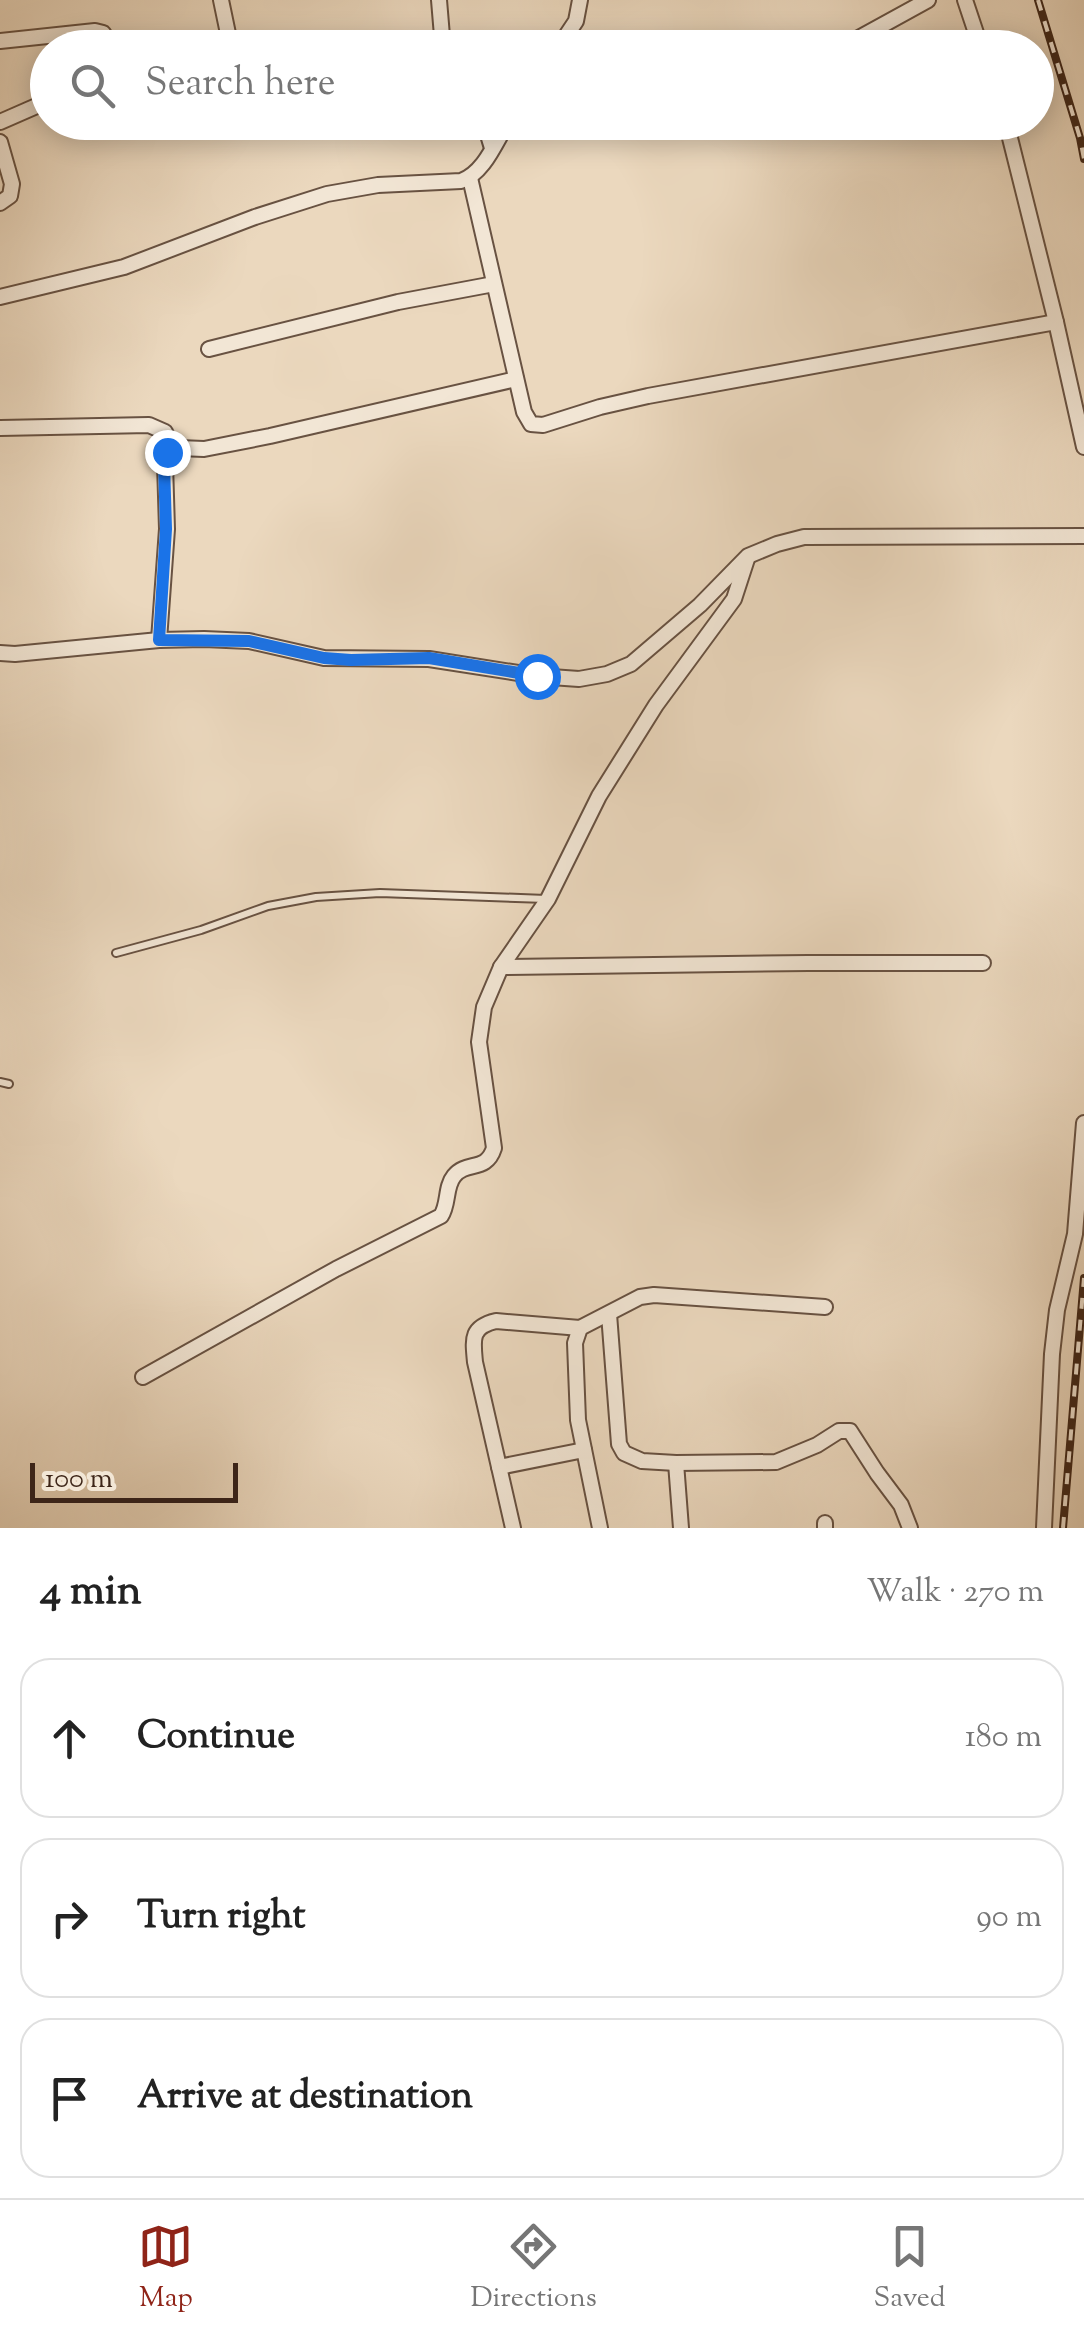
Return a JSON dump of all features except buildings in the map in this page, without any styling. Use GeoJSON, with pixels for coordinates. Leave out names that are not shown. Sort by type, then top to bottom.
{"type":"FeatureCollection","features":[{"type":"Feature","properties":{"kind":"street"},"geometry":{"type":"LineString","coordinates":[[221,0],[228,30]]}},
{"type":"Feature","properties":{"kind":"street"},"geometry":{"type":"LineString","coordinates":[[440,0],[442,30]]}},
{"type":"Feature","properties":{"kind":"street"},"geometry":{"type":"LineString","coordinates":[[570,30],[580,0]]}},
{"type":"Feature","properties":{"kind":"street"},"geometry":{"type":"LineString","coordinates":[[874,30],[928,0]]}},
{"type":"Feature","properties":{"kind":"street"},"geometry":{"type":"LineString","coordinates":[[965,0],[975,30]]}},
{"type":"Feature","properties":{"kind":"street"},"geometry":{"type":"LineString","coordinates":[[0,42],[30,41]]}},
{"type":"Feature","properties":{"kind":"street"},"geometry":{"type":"LineString","coordinates":[[0,122],[30,109]]}},
{"type":"Feature","properties":{"kind":"street"},"geometry":{"type":"LineString","coordinates":[[490,140],[492,148]]}},
{"type":"Feature","properties":{"kind":"street"},"geometry":{"type":"LineString","coordinates":[[0,297],[124,268],[255,217],[327,194],[378,186],[448,184],[470,178],[497,140]]}},
{"type":"Feature","properties":{"kind":"street"},"geometry":{"type":"LineString","coordinates":[[1010,140],[1084,447]]}},
{"type":"Feature","properties":{"kind":"street"},"geometry":{"type":"LineString","coordinates":[[0,142],[12,184],[10,196],[0,203]]}},
{"type":"Feature","properties":{"kind":"street"},"geometry":{"type":"LineString","coordinates":[[470,178],[516,380],[526,419],[531,424],[543,425],[648,396],[1056,322]]}},
{"type":"Feature","properties":{"kind":"street"},"geometry":{"type":"LineString","coordinates":[[209,349],[398,302],[494,284]]}},
{"type":"Feature","properties":{"kind":"street"},"geometry":{"type":"LineString","coordinates":[[159,640],[167,452],[253,440],[516,380]]}},
{"type":"Feature","properties":{"kind":"street"},"geometry":{"type":"LineString","coordinates":[[0,428],[150,425],[164,432],[172,449]]}},
{"type":"Feature","properties":{"kind":"street"},"geometry":{"type":"LineString","coordinates":[[0,653],[159,640],[249,641],[324,658],[429,658],[579,679],[631,664],[700,606],[748,556],[777,544],[804,537],[1084,536]]}},
{"type":"Feature","properties":{"kind":"street"},"geometry":{"type":"LineString","coordinates":[[143,1377],[336,1269],[441,1216],[451,1179],[492,1156],[479,1042],[484,1007],[501,967],[548,899],[599,796],[656,705],[734,598],[748,556]]}},
{"type":"Feature","properties":{"kind":"street"},"geometry":{"type":"LineString","coordinates":[[501,967],[983,964]]}},
{"type":"Feature","properties":{"kind":"street"},"geometry":{"type":"LineString","coordinates":[[1044,1528],[1052,1354],[1057,1310],[1075,1234],[1084,1123]]}},
{"type":"Feature","properties":{"kind":"street"},"geometry":{"type":"LineString","coordinates":[[513,1528],[476,1362],[476,1331],[483,1324],[496,1321],[580,1328],[630,1301],[654,1295],[824,1307]]}},
{"type":"Feature","properties":{"kind":"street"},"geometry":{"type":"LineString","coordinates":[[609,1314],[619,1444],[624,1453],[632,1458],[676,1463],[776,1462],[839,1431],[850,1431],[901,1505],[910,1528]]}},
{"type":"Feature","properties":{"kind":"street"},"geometry":{"type":"LineString","coordinates":[[580,1328],[575,1342],[578,1420],[600,1528]]}},
{"type":"Feature","properties":{"kind":"street"},"geometry":{"type":"LineString","coordinates":[[500,1467],[584,1450]]}},
{"type":"Feature","properties":{"kind":"street"},"geometry":{"type":"LineString","coordinates":[[676,1463],[681,1528]]}},
{"type":"Feature","properties":{"kind":"lane"},"geometry":{"type":"LineString","coordinates":[[116,953],[201,930],[268,906],[316,897],[380,893],[548,899]]}},
{"type":"Feature","properties":{"kind":"railway"},"geometry":{"type":"LineString","coordinates":[[1038,0],[1047,30]]}},
{"type":"Feature","properties":{"kind":"railway"},"geometry":{"type":"LineString","coordinates":[[1054,53],[1084,159]]}},
{"type":"Feature","properties":{"kind":"railway"},"geometry":{"type":"LineString","coordinates":[[1063,1528],[1084,1278]]}},
{"type":"Feature","properties":{"kind":"route"},"geometry":{"type":"LineString","coordinates":[[167,452],[159,640],[249,641],[351,660],[429,658],[537,676]]}}]}
